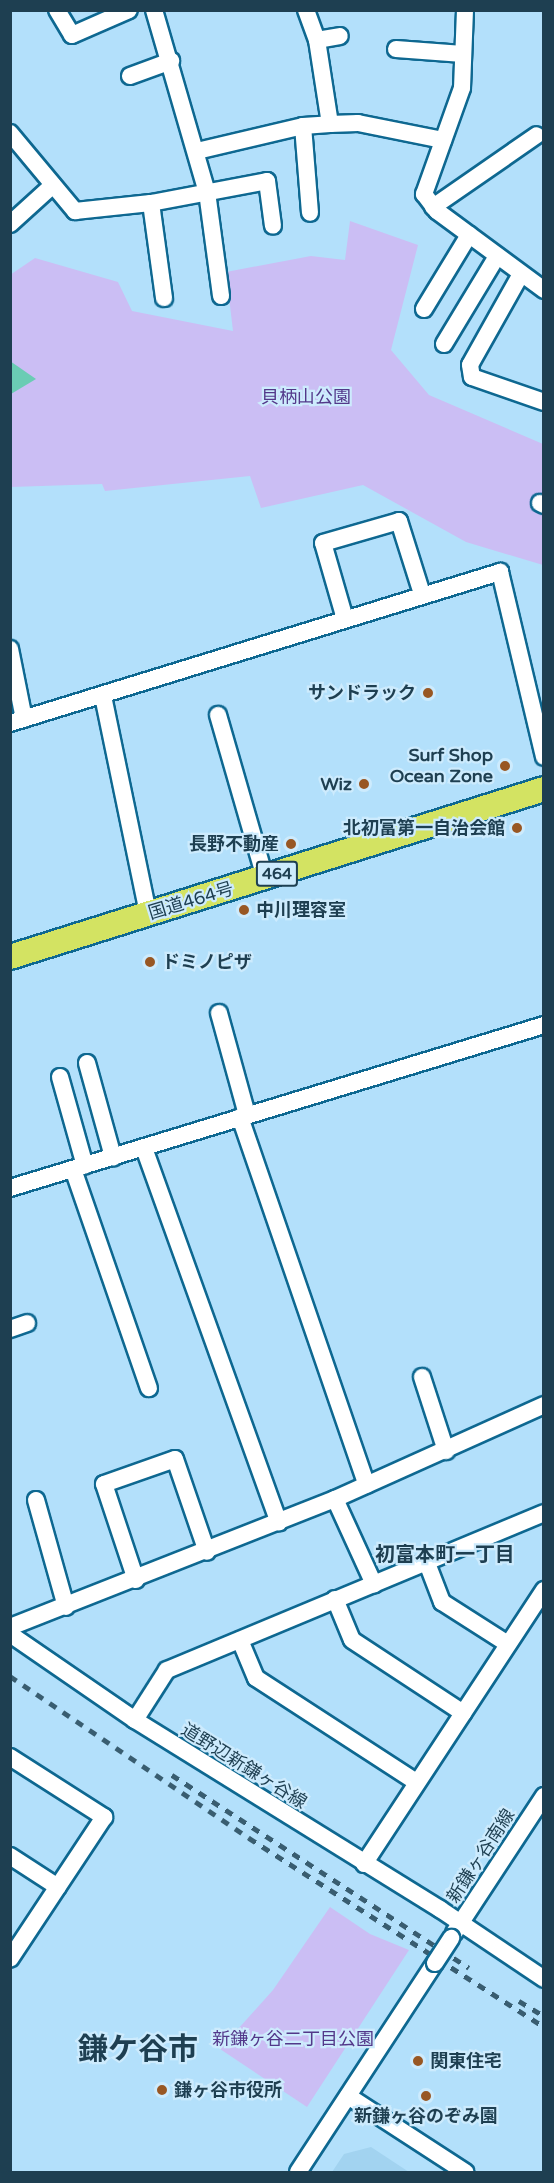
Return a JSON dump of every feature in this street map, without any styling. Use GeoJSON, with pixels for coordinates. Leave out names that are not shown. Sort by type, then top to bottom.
{"type":"FeatureCollection","features":[{"type":"Feature","properties":{"kind":"highway","name":"国道464号"},"geometry":{"type":"LineString","coordinates":[[10,957],[543,789]]}},
{"type":"Feature","properties":{"kind":"street"},"geometry":{"type":"LineString","coordinates":[[57,10],[72,35],[129,10]]}},
{"type":"Feature","properties":{"kind":"street"},"geometry":{"type":"LineString","coordinates":[[154,10],[171,60],[207,192],[221,296]]}},
{"type":"Feature","properties":{"kind":"street"},"geometry":{"type":"LineString","coordinates":[[306,10],[317,40],[330,124]]}},
{"type":"Feature","properties":{"kind":"street"},"geometry":{"type":"LineString","coordinates":[[465,10],[462,88],[424,194],[433,207],[543,290]]}},
{"type":"Feature","properties":{"kind":"street"},"geometry":{"type":"LineString","coordinates":[[317,40],[340,36]]}},
{"type":"Feature","properties":{"kind":"street"},"geometry":{"type":"LineString","coordinates":[[396,49],[463,54]]}},
{"type":"Feature","properties":{"kind":"street"},"geometry":{"type":"LineString","coordinates":[[130,76],[171,60]]}},
{"type":"Feature","properties":{"kind":"street"},"geometry":{"type":"LineString","coordinates":[[197,151],[303,126],[330,124],[358,123],[443,140]]}},
{"type":"Feature","properties":{"kind":"street"},"geometry":{"type":"LineString","coordinates":[[303,126],[310,213]]}},
{"type":"Feature","properties":{"kind":"street"},"geometry":{"type":"LineString","coordinates":[[11,135],[75,211],[151,203],[267,181],[273,226]]}},
{"type":"Feature","properties":{"kind":"street"},"geometry":{"type":"LineString","coordinates":[[433,207],[537,135]]}},
{"type":"Feature","properties":{"kind":"street"},"geometry":{"type":"LineString","coordinates":[[10,224],[53,185]]}},
{"type":"Feature","properties":{"kind":"street"},"geometry":{"type":"LineString","coordinates":[[151,203],[164,298]]}},
{"type":"Feature","properties":{"kind":"street"},"geometry":{"type":"LineString","coordinates":[[424,309],[469,235]]}},
{"type":"Feature","properties":{"kind":"street"},"geometry":{"type":"LineString","coordinates":[[444,344],[497,256]]}},
{"type":"Feature","properties":{"kind":"street"},"geometry":{"type":"LineString","coordinates":[[521,274],[470,365],[472,377],[543,402]]}},
{"type":"Feature","properties":{"kind":"street"},"geometry":{"type":"LineString","coordinates":[[345,619],[323,543],[399,521],[422,594]]}},
{"type":"Feature","properties":{"kind":"street"},"geometry":{"type":"LineString","coordinates":[[10,649],[17,721],[103,696],[422,594],[500,572],[543,757]]}},
{"type":"Feature","properties":{"kind":"street"},"geometry":{"type":"LineString","coordinates":[[103,696],[148,914]]}},
{"type":"Feature","properties":{"kind":"street"},"geometry":{"type":"LineString","coordinates":[[218,715],[264,878]]}},
{"type":"Feature","properties":{"kind":"street"},"geometry":{"type":"LineString","coordinates":[[219,1013],[243,1116],[367,1485]]}},
{"type":"Feature","properties":{"kind":"street"},"geometry":{"type":"LineString","coordinates":[[10,1188],[543,1025]]}},
{"type":"Feature","properties":{"kind":"street"},"geometry":{"type":"LineString","coordinates":[[87,1063],[113,1157]]}},
{"type":"Feature","properties":{"kind":"street"},"geometry":{"type":"LineString","coordinates":[[60,1077],[79,1167],[149,1388]]}},
{"type":"Feature","properties":{"kind":"street"},"geometry":{"type":"LineString","coordinates":[[144,1148],[279,1522]]}},
{"type":"Feature","properties":{"kind":"street"},"geometry":{"type":"LineString","coordinates":[[10,1329],[27,1323]]}},
{"type":"Feature","properties":{"kind":"street"},"geometry":{"type":"LineString","coordinates":[[422,1377],[446,1451]]}},
{"type":"Feature","properties":{"kind":"street"},"geometry":{"type":"LineString","coordinates":[[10,1627],[136,1580],[335,1499],[446,1451],[543,1405]]}},
{"type":"Feature","properties":{"kind":"street"},"geometry":{"type":"LineString","coordinates":[[136,1580],[104,1484],[178,1453],[207,1552]]}},
{"type":"Feature","properties":{"kind":"street"},"geometry":{"type":"LineString","coordinates":[[335,1499],[374,1584]]}},
{"type":"Feature","properties":{"kind":"street"},"geometry":{"type":"LineString","coordinates":[[36,1500],[66,1607]]}},
{"type":"Feature","properties":{"kind":"street"},"geometry":{"type":"LineString","coordinates":[[135,1720],[167,1670],[543,1513]]}},
{"type":"Feature","properties":{"kind":"street"},"geometry":{"type":"LineString","coordinates":[[427,1563],[442,1602],[508,1644]]}},
{"type":"Feature","properties":{"kind":"street"},"geometry":{"type":"LineString","coordinates":[[364,1864],[543,1590]]}},
{"type":"Feature","properties":{"kind":"street"},"geometry":{"type":"LineString","coordinates":[[335,1599],[352,1640],[463,1713]]}},
{"type":"Feature","properties":{"kind":"street","name":"道野辺新鎌ヶ谷線"},"geometry":{"type":"LineString","coordinates":[[10,1634],[135,1720],[461,1924],[543,1979]]}},
{"type":"Feature","properties":{"kind":"street"},"geometry":{"type":"LineString","coordinates":[[240,1640],[256,1678],[416,1782]]}},
{"type":"Feature","properties":{"kind":"street"},"geometry":{"type":"LineString","coordinates":[[10,1757],[104,1817],[10,1959]]}},
{"type":"Feature","properties":{"kind":"street","name":"新鎌ヶ谷南線"},"geometry":{"type":"LineString","coordinates":[[348,2096],[543,1796]]}},
{"type":"Feature","properties":{"kind":"street"},"geometry":{"type":"LineString","coordinates":[[10,1856],[58,1887]]}},
{"type":"Feature","properties":{"kind":"street"},"geometry":{"type":"LineString","coordinates":[[298,2172],[348,2096],[465,2172]]}},
{"type":"Feature","properties":{"kind":"shaded area"},"geometry":{"type":"Polygon","coordinates":[[[10,361],[36,379],[11,394],[10,394],[10,361]]]}},
{"type":"Feature","properties":{"kind":"shaded area"},"geometry":{"type":"Polygon","coordinates":[[[371,2147],[409,2172],[332,2172],[344,2154],[371,2147]]]}},
{"type":"Feature","properties":{"kind":"green space","name":"貝柄山公園"},"geometry":{"type":"Polygon","coordinates":[[[350,221],[418,245],[391,350],[429,395],[543,444],[543,565],[466,542],[363,485],[261,508],[250,476],[105,491],[102,484],[11,487],[10,275],[35,258],[118,282],[132,311],[233,331],[226,272],[311,256],[345,260],[350,221]]]}},
{"type":"Feature","properties":{"kind":"green space","name":"新鎌ヶ谷二丁目公園"},"geometry":{"type":"Polygon","coordinates":[[[330,1907],[370,1934],[409,1950],[307,2107],[220,2049],[273,1990],[330,1907]]]}},
{"type":"Feature","properties":{"kind":"railway"},"geometry":{"type":"LineString","coordinates":[[10,1676],[249,1838],[544,2027]]}},
{"type":"Feature","properties":{"kind":"railway"},"geometry":{"type":"LineString","coordinates":[[172,1775],[469,1968]]}},
{"type":"Feature","properties":{"kind":"railway"},"geometry":{"type":"LineString","coordinates":[[519,2001],[544,2016]]}},
{"type":"Feature","properties":{"kind":"place","name":"サンドラック"},"geometry":{"type":"Point","coordinates":[428,693]}},
{"type":"Feature","properties":{"kind":"place","name":"Surf Shop Ocean Zone"},"geometry":{"type":"Point","coordinates":[505,766]}},
{"type":"Feature","properties":{"kind":"place","name":"Wiz"},"geometry":{"type":"Point","coordinates":[364,784]}},
{"type":"Feature","properties":{"kind":"place","name":"北初富第一自治会館"},"geometry":{"type":"Point","coordinates":[517,828]}},
{"type":"Feature","properties":{"kind":"place","name":"長野不動産"},"geometry":{"type":"Point","coordinates":[291,844]}},
{"type":"Feature","properties":{"kind":"place","name":"中川理容室"},"geometry":{"type":"Point","coordinates":[244,910]}},
{"type":"Feature","properties":{"kind":"place","name":"ドミノピザ"},"geometry":{"type":"Point","coordinates":[150,962]}},
{"type":"Feature","properties":{"kind":"place","name":"関東住宅"},"geometry":{"type":"Point","coordinates":[418,2061]}},
{"type":"Feature","properties":{"kind":"place","name":"鎌ヶ谷市役所"},"geometry":{"type":"Point","coordinates":[162,2090]}},
{"type":"Feature","properties":{"kind":"place","name":"新鎌ヶ谷のぞみ園"},"geometry":{"type":"Point","coordinates":[426,2096]}},
{"type":"Feature","properties":{"kind":"district","name":"初富本町一丁目"},"geometry":{"type":"Point","coordinates":[445,1555]}},
{"type":"Feature","properties":{"kind":"district","name":"鎌ケ谷市"},"geometry":{"type":"Point","coordinates":[138,2050]}}]}
